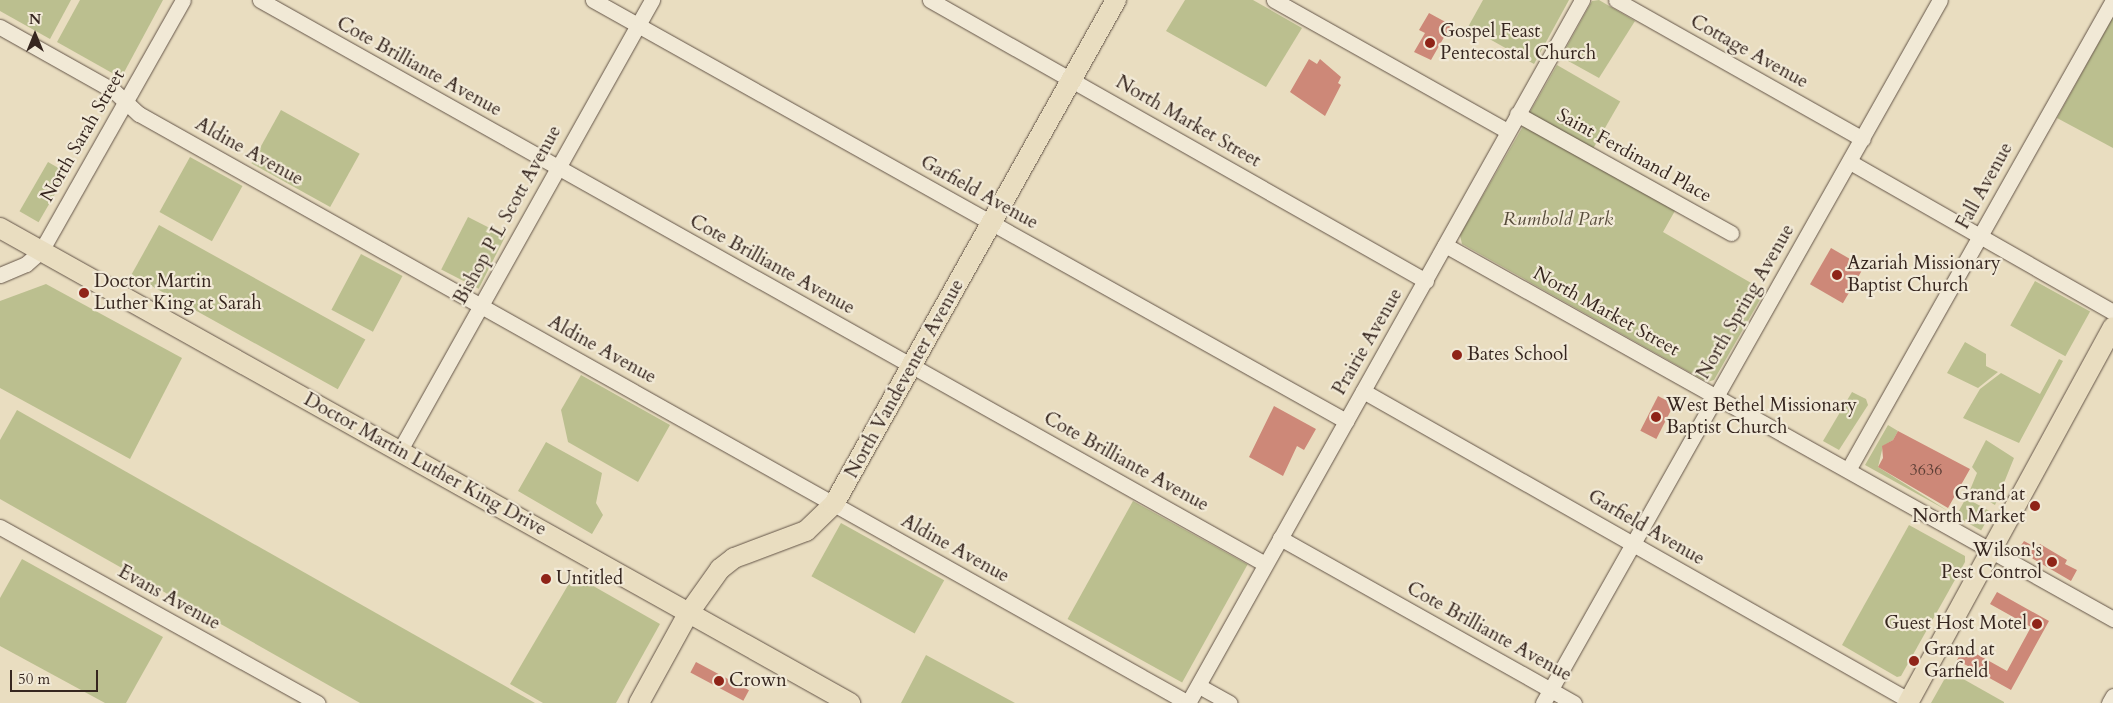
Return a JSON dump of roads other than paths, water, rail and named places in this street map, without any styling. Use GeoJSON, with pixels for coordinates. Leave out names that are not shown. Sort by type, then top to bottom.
{"type":"FeatureCollection","features":[{"type":"Feature","properties":{"kind":"main road","name":"North Vandeventer Avenue"},"geometry":{"type":"LineString","coordinates":[[639,703],[688,614],[720,568],[734,558],[806,531],[834,504],[1116,0]]}},
{"type":"Feature","properties":{"kind":"main road","name":"Doctor Martin Luther King Drive"},"geometry":{"type":"LineString","coordinates":[[0,228],[850,703]]}},
{"type":"Feature","properties":{"kind":"main road"},"geometry":{"type":"LineString","coordinates":[[1909,702],[1993,552],[2113,327]]}},
{"type":"Feature","properties":{"kind":"street","name":"North Sarah Street"},"geometry":{"type":"LineString","coordinates":[[0,275],[26,264],[40,251],[127,102],[183,0]]}},
{"type":"Feature","properties":{"kind":"street","name":"Cote Brilliante Avenue"},"geometry":{"type":"LineString","coordinates":[[260,0],[1265,564]]}},
{"type":"Feature","properties":{"kind":"street","name":"Garfield Avenue"},"geometry":{"type":"LineString","coordinates":[[593,0],[1346,421]]}},
{"type":"Feature","properties":{"kind":"street","name":"Bishop P L Scott Avenue"},"geometry":{"type":"LineString","coordinates":[[400,450],[652,0]]}},
{"type":"Feature","properties":{"kind":"street","name":"North Market Street"},"geometry":{"type":"LineString","coordinates":[[930,0],[1072,78],[1426,280]]}},
{"type":"Feature","properties":{"kind":"street"},"geometry":{"type":"LineString","coordinates":[[1274,0],[1506,130]]}},
{"type":"Feature","properties":{"kind":"street","name":"Prairie Avenue"},"geometry":{"type":"LineString","coordinates":[[1188,703],[1426,280],[1506,130],[1582,0]]}},
{"type":"Feature","properties":{"kind":"street","name":"Cottage Avenue"},"geometry":{"type":"LineString","coordinates":[[1616,0],[1863,139]]}},
{"type":"Feature","properties":{"kind":"street","name":"North Spring Avenue"},"geometry":{"type":"LineString","coordinates":[[1546,696],[1940,0]]}},
{"type":"Feature","properties":{"kind":"street","name":"Fall Avenue"},"geometry":{"type":"LineString","coordinates":[[1848,470],[2112,0]]}},
{"type":"Feature","properties":{"kind":"street","name":"Aldine Avenue"},"geometry":{"type":"LineString","coordinates":[[0,27],[127,102],[139,114],[1188,703]]}},
{"type":"Feature","properties":{"kind":"street","name":"Saint Ferdinand Place"},"geometry":{"type":"LineString","coordinates":[[1517,114],[1731,233]]}},
{"type":"Feature","properties":{"kind":"street"},"geometry":{"type":"LineString","coordinates":[[1850,162],[1979,238],[2113,312]]}},
{"type":"Feature","properties":{"kind":"street","name":"North Market Street"},"geometry":{"type":"LineString","coordinates":[[1445,245],[2113,619]]}},
{"type":"Feature","properties":{"kind":"street","name":"Garfield Avenue"},"geometry":{"type":"LineString","coordinates":[[1363,391],[1633,543],[1909,702]]}},
{"type":"Feature","properties":{"kind":"street","name":"Evans Avenue"},"geometry":{"type":"LineString","coordinates":[[0,527],[318,703]]}},
{"type":"Feature","properties":{"kind":"street","name":"Cote Brilliante Avenue"},"geometry":{"type":"LineString","coordinates":[[1280,538],[1546,696],[1574,703]]}},
{"type":"Feature","properties":{"kind":"street"},"geometry":{"type":"LineString","coordinates":[[1199,686],[1230,703]]}},
{"type":"Feature","properties":{"kind":"street"},"geometry":{"type":"LineString","coordinates":[[2109,703],[2113,696]]}},
{"type":"Feature","properties":{"kind":"place","name":"Gospel Feast Pentecostal Church"},"geometry":{"type":"Point","coordinates":[1430,43]}},
{"type":"Feature","properties":{"kind":"place","name":"Azariah Missionary Baptist Church"},"geometry":{"type":"Point","coordinates":[1837,275]}},
{"type":"Feature","properties":{"kind":"place","name":"Doctor Martin Luther King at Sarah"},"geometry":{"type":"Point","coordinates":[84,293]}},
{"type":"Feature","properties":{"kind":"place","name":"Bates School"},"geometry":{"type":"Point","coordinates":[1457,355]}},
{"type":"Feature","properties":{"kind":"place","name":"West Bethel Missionary Baptist Church"},"geometry":{"type":"Point","coordinates":[1656,417]}},
{"type":"Feature","properties":{"kind":"place","name":"Grand at North Market"},"geometry":{"type":"Point","coordinates":[2035,506]}},
{"type":"Feature","properties":{"kind":"place","name":"Wilson's Pest Control"},"geometry":{"type":"Point","coordinates":[2052,562]}},
{"type":"Feature","properties":{"kind":"place","name":"Untitled"},"geometry":{"type":"Point","coordinates":[546,579]}},
{"type":"Feature","properties":{"kind":"place","name":"Guest Host Motel"},"geometry":{"type":"Point","coordinates":[2037,624]}},
{"type":"Feature","properties":{"kind":"place","name":"Grand at Garfield"},"geometry":{"type":"Point","coordinates":[1914,661]}},
{"type":"Feature","properties":{"kind":"place","name":"Crown"},"geometry":{"type":"Point","coordinates":[719,681]}},
{"type":"Feature","properties":{"kind":"park label","name":"Rumbold Park"},"geometry":{"type":"Point","coordinates":[1558,220]}}]}
